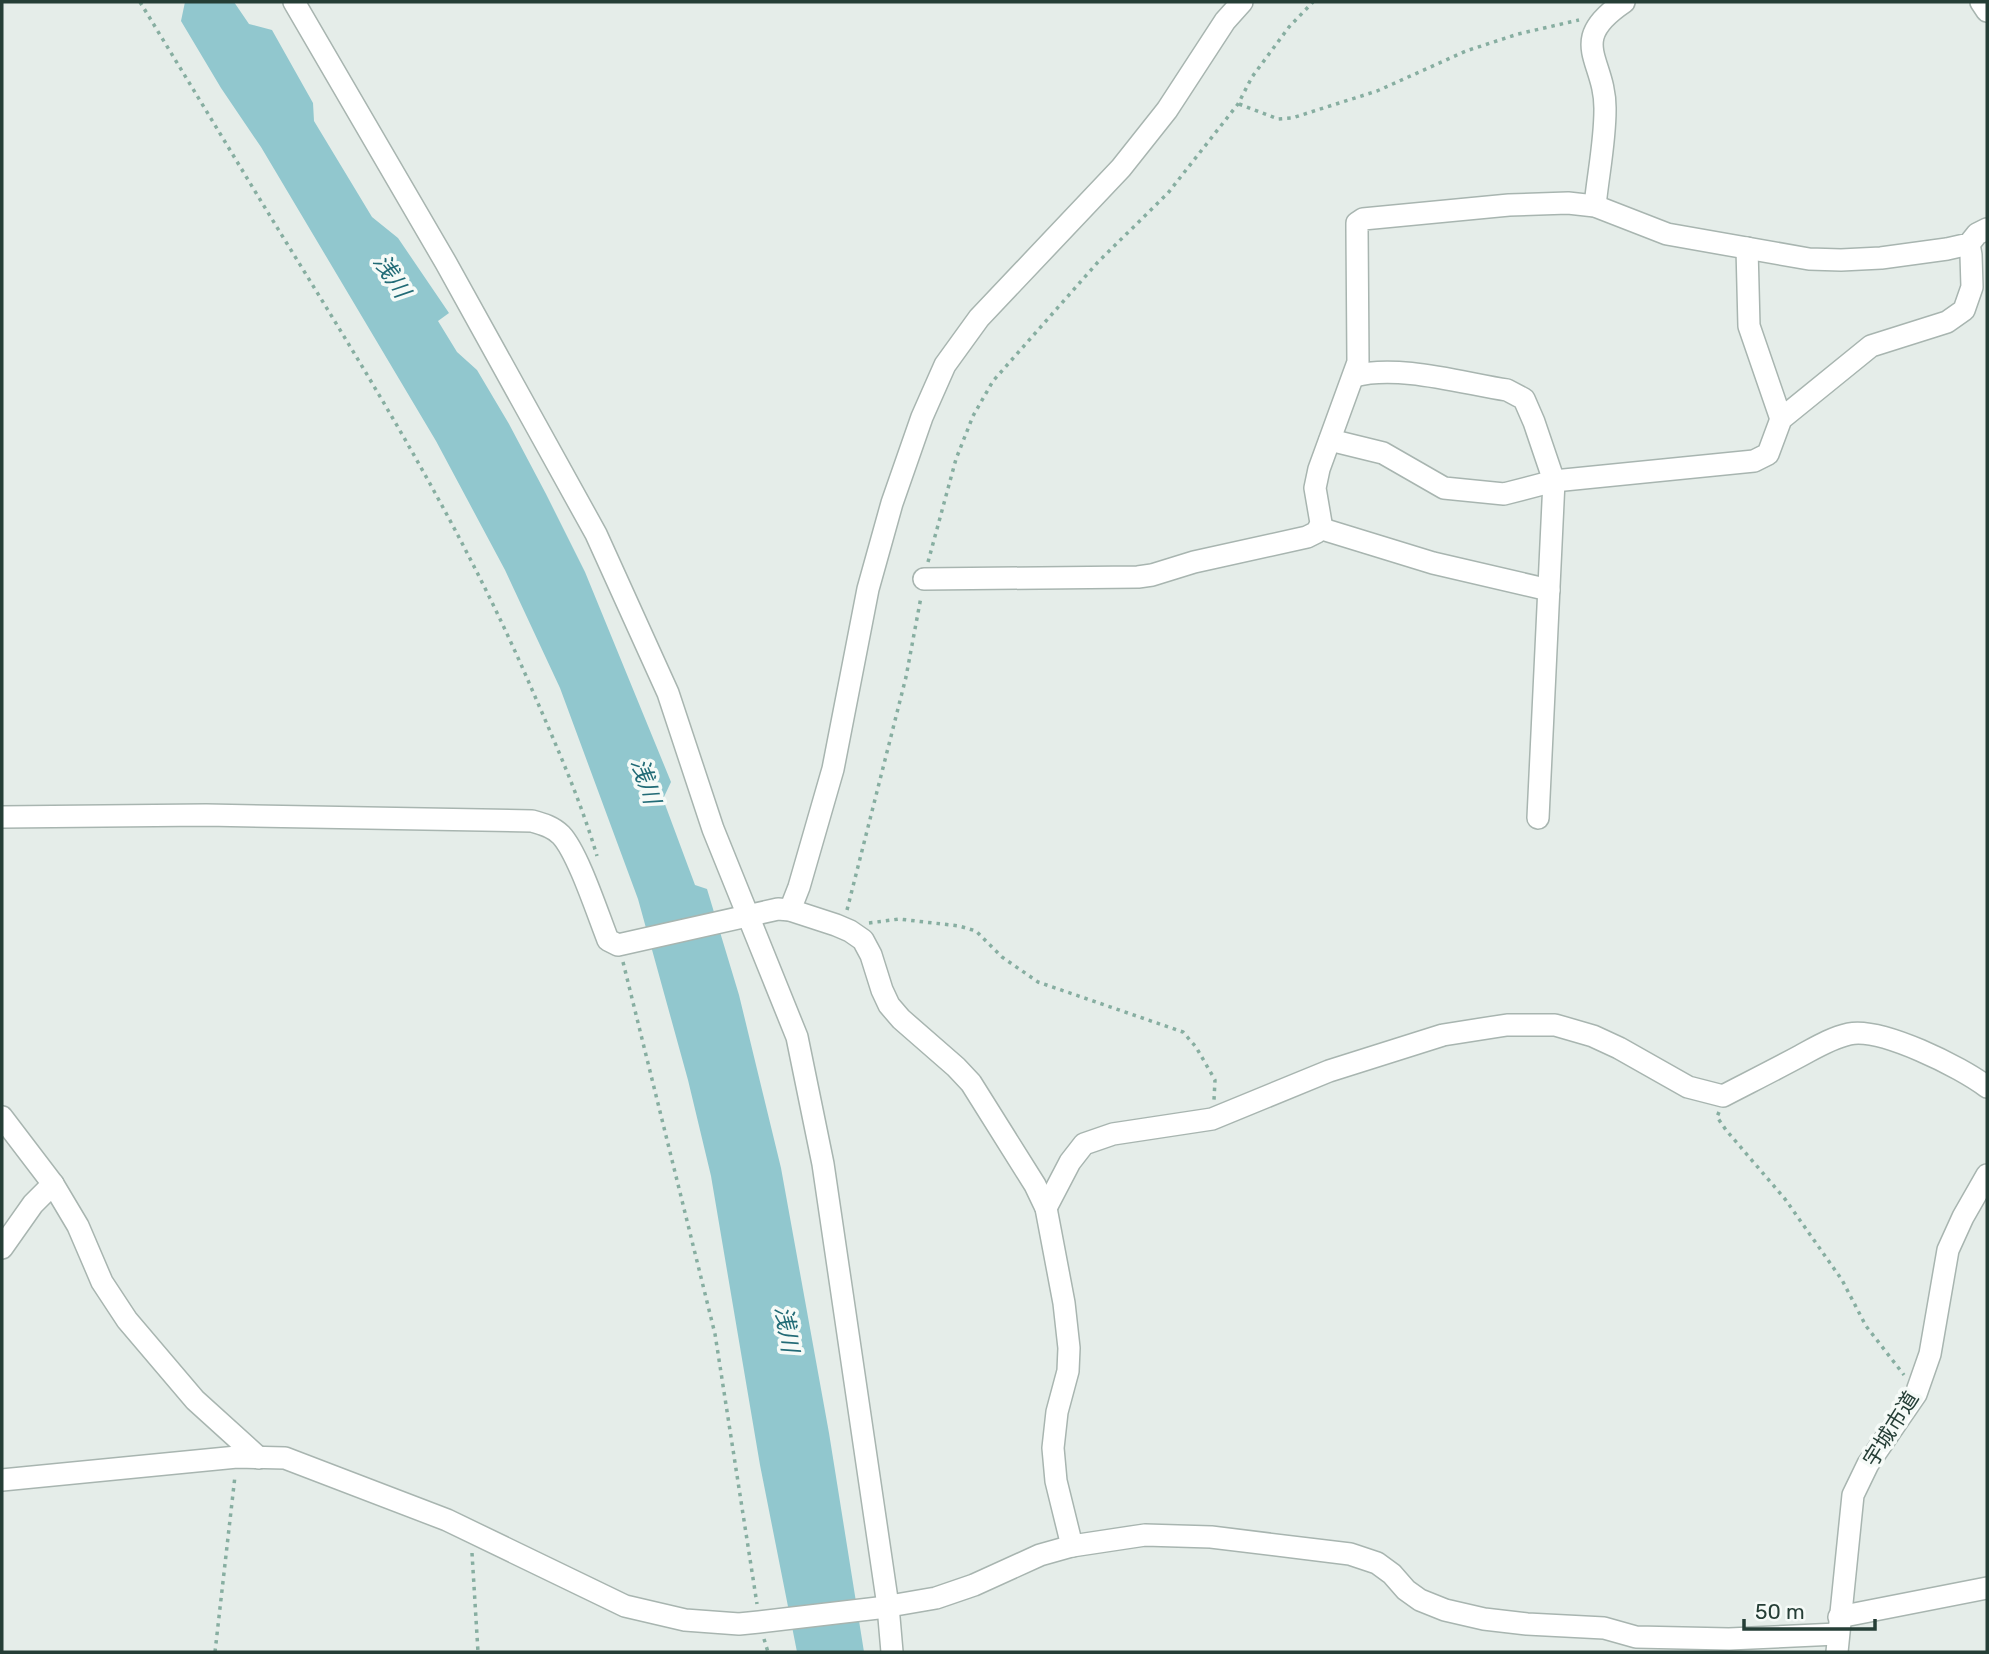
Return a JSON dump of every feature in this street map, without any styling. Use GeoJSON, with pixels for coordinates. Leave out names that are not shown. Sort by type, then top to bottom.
{"type":"FeatureCollection","features":[{"type":"Feature","properties":{"kind":"street"},"geometry":{"type":"LineString","coordinates":[[294,2],[446,262],[596,534],[668,693],[744,918],[797,1037],[822,1164],[883,1607],[892,1652]]}},
{"type":"Feature","properties":{"kind":"street"},"geometry":{"type":"LineString","coordinates":[[790,910],[833,769],[868,589],[885,527],[922,417],[944,365],[988,308],[1121,168],[1167,110],[1225,20],[1242,2]]}},
{"type":"Feature","properties":{"kind":"street"},"geometry":{"type":"LineString","coordinates":[[1595,206],[1605,110],[1604,92],[1593,59],[1592,40],[1599,22],[1624,2]]}},
{"type":"Feature","properties":{"kind":"street"},"geometry":{"type":"LineString","coordinates":[[1981,2],[1987,11]]}},
{"type":"Feature","properties":{"kind":"street"},"geometry":{"type":"LineString","coordinates":[[924,579],[1145,576],[1194,562],[1307,537],[1317,532],[1321,523],[1315,488],[1319,469],[1358,362],[1357,223],[1375,216],[1569,203],[1595,206],[1667,234],[1809,259],[1841,260],[1881,258],[1947,249],[1969,244],[1977,234],[1987,229]]}},
{"type":"Feature","properties":{"kind":"street"},"geometry":{"type":"LineString","coordinates":[[1330,440],[1383,453],[1444,488],[1504,494],[1554,481],[1754,461],[1768,454],[1780,419],[1871,346],[1947,322],[1964,310],[1972,287],[1969,244]]}},
{"type":"Feature","properties":{"kind":"street"},"geometry":{"type":"LineString","coordinates":[[1747,248],[1749,326],[1780,419]]}},
{"type":"Feature","properties":{"kind":"street"},"geometry":{"type":"LineString","coordinates":[[1354,376],[1390,371],[1507,390],[1524,399],[1534,422],[1554,481],[1538,818]]}},
{"type":"Feature","properties":{"kind":"street"},"geometry":{"type":"LineString","coordinates":[[1319,528],[1433,563],[1549,590]]}},
{"type":"Feature","properties":{"kind":"street"},"geometry":{"type":"LineString","coordinates":[[2,817],[206,816],[532,821],[548,825],[562,836],[577,863],[608,940],[618,945],[768,911],[790,910],[847,929],[863,940],[889,1005],[971,1083],[1035,1185],[1046,1208],[1064,1303],[1069,1348],[1068,1371],[1057,1412],[1053,1448],[1056,1481],[1072,1546]]}},
{"type":"Feature","properties":{"kind":"street"},"geometry":{"type":"LineString","coordinates":[[1046,1208],[1070,1162],[1084,1144],[1113,1134],[1212,1119],[1329,1071],[1443,1035],[1507,1025],[1555,1025],[1592,1036],[1688,1087],[1723,1096],[1828,1042],[1850,1034],[1868,1033],[1926,1052],[1976,1078],[1987,1087]]}},
{"type":"Feature","properties":{"kind":"street"},"geometry":{"type":"LineString","coordinates":[[6,1126],[53,1184],[78,1226],[103,1282],[127,1320],[195,1400],[259,1458]]}},
{"type":"Feature","properties":{"kind":"street","name":"宇城市道"},"geometry":{"type":"LineString","coordinates":[[1838,1634],[1853,1494],[1868,1464],[1916,1394],[1930,1354],[1948,1250],[1987,1175]]}},
{"type":"Feature","properties":{"kind":"street"},"geometry":{"type":"LineString","coordinates":[[2,1248],[33,1204],[53,1184]]}},
{"type":"Feature","properties":{"kind":"street"},"geometry":{"type":"LineString","coordinates":[[2,1480],[237,1457],[285,1458],[447,1520],[625,1605],[685,1620],[739,1624],[936,1598],[974,1586],[1040,1555],[1072,1546],[1145,1535],[1211,1537],[1350,1554],[1377,1563],[1420,1600],[1445,1610],[1527,1625],[1604,1628],[1636,1637],[1729,1639],[1838,1634],[1987,1588]]}},
{"type":"Feature","properties":{"kind":"path"},"geometry":{"type":"LineString","coordinates":[[1212,1119],[1215,1080],[1196,1047],[1183,1032],[1038,982],[1002,957],[976,931],[959,926],[898,919],[875,921],[847,929],[906,677],[924,579],[957,459],[972,416],[993,381],[1098,262],[1168,194],[1238,104],[1252,77],[1289,27],[1313,2]]}},
{"type":"Feature","properties":{"kind":"path"},"geometry":{"type":"LineString","coordinates":[[1238,104],[1279,119],[1292,118],[1377,91],[1466,51],[1518,34],[1580,20],[1599,22]]}},
{"type":"Feature","properties":{"kind":"path"},"geometry":{"type":"LineString","coordinates":[[1723,1096],[1717,1117],[1785,1199],[1842,1280],[1866,1326],[1916,1394]]}},
{"type":"Feature","properties":{"kind":"path"},"geometry":{"type":"LineString","coordinates":[[215,1652],[237,1457]]}},
{"type":"Feature","properties":{"kind":"path"},"geometry":{"type":"LineString","coordinates":[[471,1533],[478,1652]]}},
{"type":"Feature","properties":{"kind":"water","name":"浅川"},"geometry":{"type":"Polygon","coordinates":[[[185,2],[234,2],[249,24],[272,30],[313,103],[314,121],[372,217],[398,238],[449,313],[438,321],[457,352],[477,370],[509,424],[585,572],[671,782],[663,799],[695,885],[707,889],[739,995],[781,1168],[829,1433],[864,1652],[797,1652],[760,1465],[711,1176],[688,1080],[638,899],[560,688],[505,570],[436,441],[261,147],[221,88],[181,21],[185,2]]]}}]}
